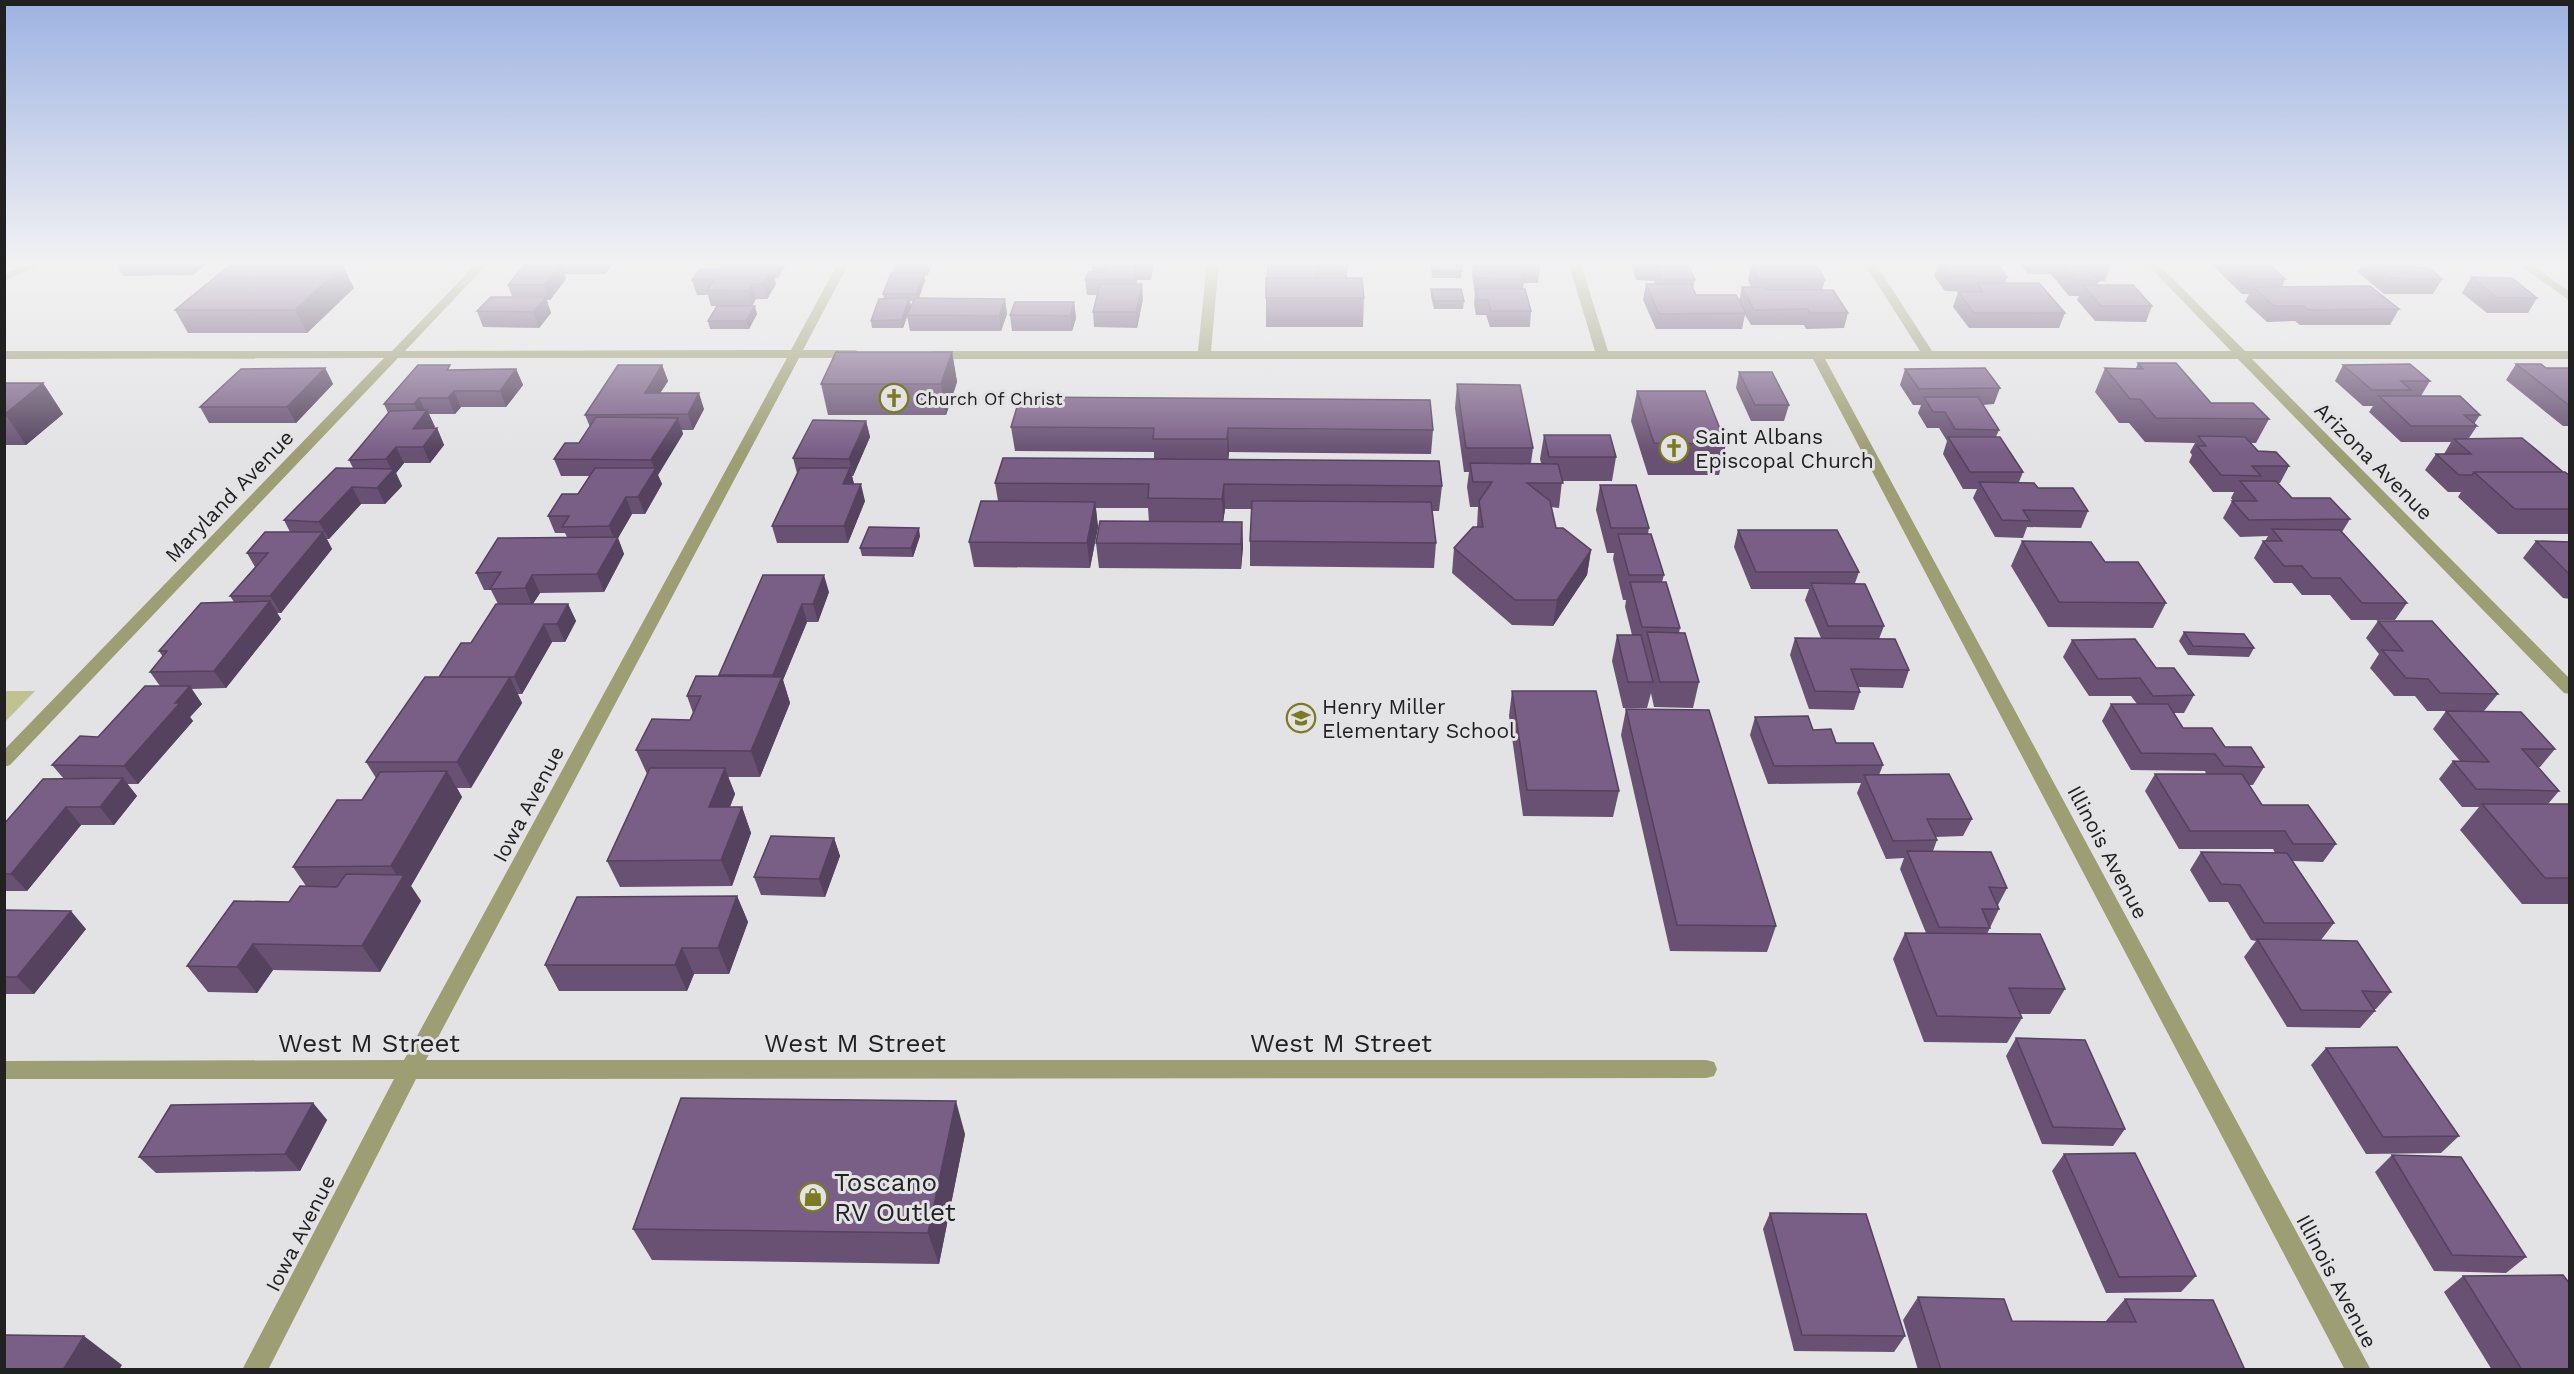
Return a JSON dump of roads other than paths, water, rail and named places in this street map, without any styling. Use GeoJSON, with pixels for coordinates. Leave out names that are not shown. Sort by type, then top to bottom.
{"type":"FeatureCollection","features":[{"type":"Feature","properties":{"kind":"street","name":"Maryland Avenue"},"geometry":{"type":"LineString","coordinates":[[4,761],[422,325]]}},
{"type":"Feature","properties":{"kind":"street","name":"Iowa Avenue"},"geometry":{"type":"LineString","coordinates":[[254,1370],[410,1070],[810,325]]}},
{"type":"Feature","properties":{"kind":"street"},"geometry":{"type":"LineString","coordinates":[[1204,357],[1207,325]]}},
{"type":"Feature","properties":{"kind":"street"},"geometry":{"type":"LineString","coordinates":[[1594,325],[1603,356]]}},
{"type":"Feature","properties":{"kind":"street"},"geometry":{"type":"LineString","coordinates":[[1909,325],[1929,356]]}},
{"type":"Feature","properties":{"kind":"street","name":"Arizona Avenue"},"geometry":{"type":"LineString","coordinates":[[2211,325],[2570,689]]}},
{"type":"Feature","properties":{"kind":"street"},"geometry":{"type":"LineString","coordinates":[[4,355],[865,355]]}},
{"type":"Feature","properties":{"kind":"street"},"geometry":{"type":"LineString","coordinates":[[923,355],[1204,357],[2570,355]]}},
{"type":"Feature","properties":{"kind":"street","name":"Illinois Avenue"},"geometry":{"type":"LineString","coordinates":[[1817,356],[2359,1370]]}},
{"type":"Feature","properties":{"kind":"street","name":"West M Street"},"geometry":{"type":"LineString","coordinates":[[4,1070],[1706,1069]]}},
{"type":"Feature","properties":{"kind":"place","name":"Church Of Christ"},"geometry":{"type":"Point","coordinates":[894,398]}},
{"type":"Feature","properties":{"kind":"place","name":"Saint Albans Episcopal Church"},"geometry":{"type":"Point","coordinates":[1674,448]}},
{"type":"Feature","properties":{"kind":"place","name":"Henry Miller Elementary School"},"geometry":{"type":"Point","coordinates":[1301,718]}},
{"type":"Feature","properties":{"kind":"place","name":"Toscano RV Outlet"},"geometry":{"type":"Point","coordinates":[813,1197]}}]}
